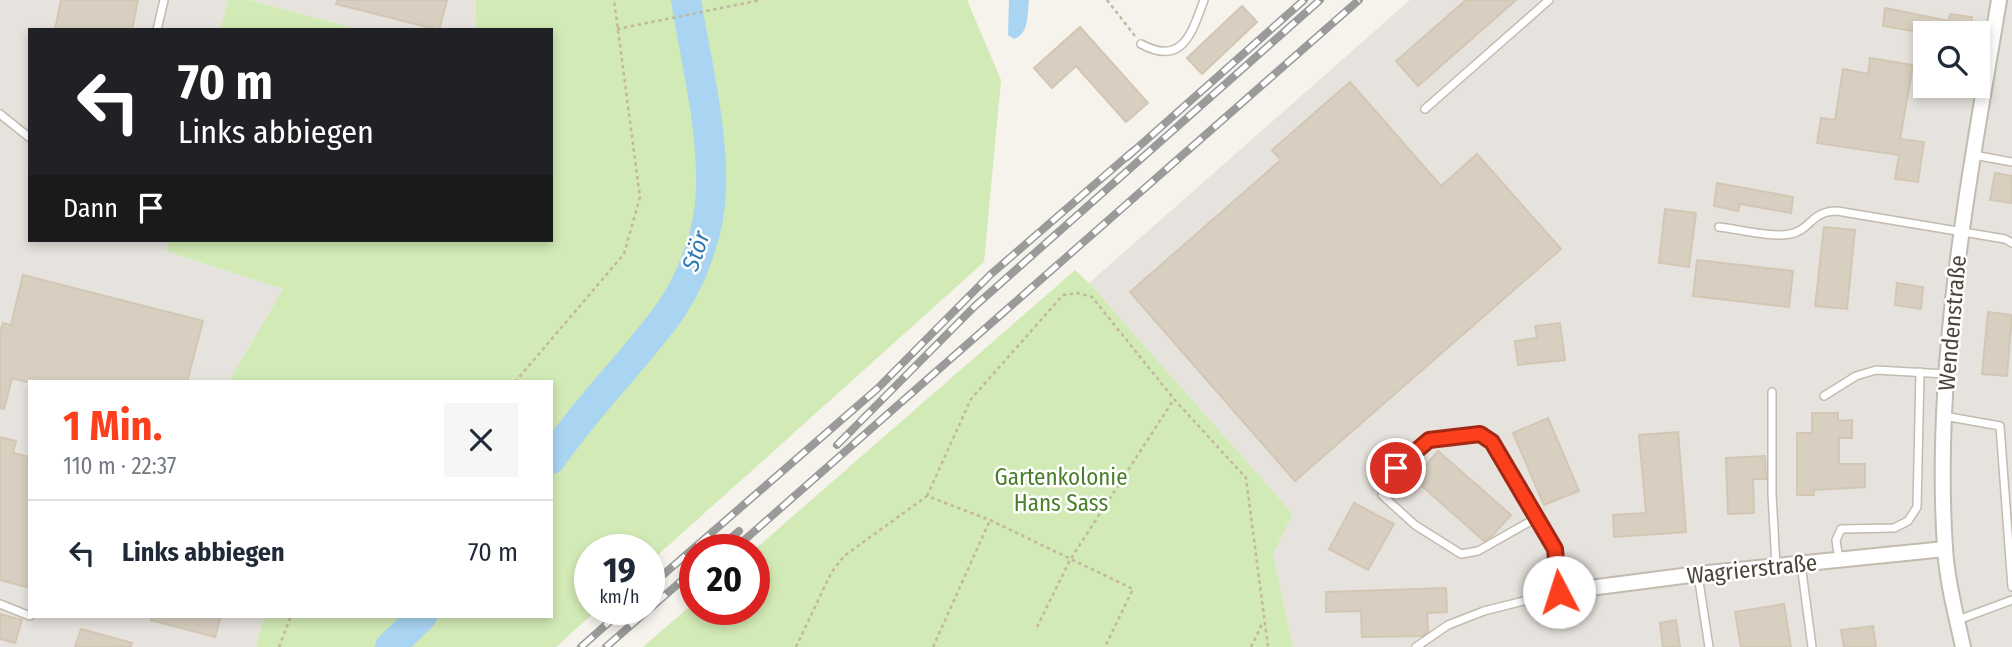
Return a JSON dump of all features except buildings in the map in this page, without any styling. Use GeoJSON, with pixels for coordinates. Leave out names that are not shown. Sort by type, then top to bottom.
{"type":"FeatureCollection","features":[{"type":"Feature","properties":{"kind":"street","name":"Wendenstraße"},"geometry":{"type":"LineString","coordinates":[[1963,647],[1945,549],[1945,374],[1960,232],[1999,0]]}},
{"type":"Feature","properties":{"kind":"street","name":"Wagrierstraße"},"geometry":{"type":"LineString","coordinates":[[1559,592],[1698,574],[1945,549]]}},
{"type":"Feature","properties":{"kind":"lane"},"geometry":{"type":"LineString","coordinates":[[157,28],[164,0]]}},
{"type":"Feature","properties":{"kind":"lane"},"geometry":{"type":"LineString","coordinates":[[1141,44],[1154,51],[1167,52],[1180,48],[1190,37],[1204,0]]}},
{"type":"Feature","properties":{"kind":"lane"},"geometry":{"type":"LineString","coordinates":[[1425,109],[1549,0]]}},
{"type":"Feature","properties":{"kind":"lane"},"geometry":{"type":"LineString","coordinates":[[0,114],[28,136]]}},
{"type":"Feature","properties":{"kind":"lane"},"geometry":{"type":"LineString","coordinates":[[1973,155],[2012,162]]}},
{"type":"Feature","properties":{"kind":"lane"},"geometry":{"type":"LineString","coordinates":[[1719,227],[1790,234],[1824,211],[1837,211],[2006,239],[2012,243]]}},
{"type":"Feature","properties":{"kind":"lane"},"geometry":{"type":"LineString","coordinates":[[1824,397],[1856,376],[1876,370],[1945,374]]}},
{"type":"Feature","properties":{"kind":"lane"},"geometry":{"type":"LineString","coordinates":[[1839,561],[1836,540],[1841,529],[1895,528],[1908,522],[1917,507],[1920,372]]}},
{"type":"Feature","properties":{"kind":"lane"},"geometry":{"type":"LineString","coordinates":[[1772,392],[1772,494],[1776,566]]}},
{"type":"Feature","properties":{"kind":"lane"},"geometry":{"type":"LineString","coordinates":[[1944,416],[2000,426],[2012,587]]}},
{"type":"Feature","properties":{"kind":"lane"},"geometry":{"type":"LineString","coordinates":[[1416,647],[1448,625],[1484,611],[1559,592],[1555,549],[1538,517],[1492,442],[1480,434],[1429,440],[1396,468],[1382,495],[1415,525],[1461,554],[1478,551],[1538,517]]}},
{"type":"Feature","properties":{"kind":"lane"},"geometry":{"type":"LineString","coordinates":[[1801,564],[1812,647]]}},
{"type":"Feature","properties":{"kind":"lane"},"geometry":{"type":"LineString","coordinates":[[1698,574],[1709,647]]}},
{"type":"Feature","properties":{"kind":"lane"},"geometry":{"type":"LineString","coordinates":[[1957,621],[2012,600]]}},
{"type":"Feature","properties":{"kind":"lane"},"geometry":{"type":"LineString","coordinates":[[0,604],[28,615]]}},
{"type":"Feature","properties":{"kind":"path"},"geometry":{"type":"LineString","coordinates":[[517,380],[624,254],[640,197],[614,0]]}},
{"type":"Feature","properties":{"kind":"path"},"geometry":{"type":"LineString","coordinates":[[617,29],[761,0]]}},
{"type":"Feature","properties":{"kind":"path"},"geometry":{"type":"LineString","coordinates":[[1107,0],[1141,44]]}},
{"type":"Feature","properties":{"kind":"path"},"geometry":{"type":"LineString","coordinates":[[796,647],[831,573],[844,556],[926,496],[971,399],[1063,295],[1078,293],[1092,297],[1174,399],[1246,478],[1268,647]]}},
{"type":"Feature","properties":{"kind":"path"},"geometry":{"type":"LineString","coordinates":[[1037,627],[1070,560],[1174,399]]}},
{"type":"Feature","properties":{"kind":"path"},"geometry":{"type":"LineString","coordinates":[[926,496],[990,520],[1133,589],[1105,647]]}},
{"type":"Feature","properties":{"kind":"path"},"geometry":{"type":"LineString","coordinates":[[933,647],[990,520]]}},
{"type":"Feature","properties":{"kind":"path"},"geometry":{"type":"LineString","coordinates":[[279,647],[290,618]]}},
{"type":"Feature","properties":{"kind":"path"},"geometry":{"type":"LineString","coordinates":[[1251,647],[1263,622]]}},
{"type":"Feature","properties":{"kind":"shaded area"},"geometry":{"type":"Polygon","coordinates":[[[0,0],[228,0],[221,28],[28,28],[28,242],[168,242],[166,251],[283,289],[230,380],[28,380],[28,618],[263,618],[256,647],[0,647],[0,0]]]}},
{"type":"Feature","properties":{"kind":"shaded area"},"geometry":{"type":"Polygon","coordinates":[[[249,0],[476,0],[475,28],[354,28],[249,0]]]}},
{"type":"Feature","properties":{"kind":"shaded area"},"geometry":{"type":"Polygon","coordinates":[[[1410,0],[2012,0],[2012,647],[1293,647],[1273,554],[1293,514],[1089,283],[1410,0]]]}},
{"type":"Feature","properties":{"kind":"green space"},"geometry":{"type":"Polygon","coordinates":[[[228,0],[249,0],[354,28],[221,28],[228,0]]]}},
{"type":"Feature","properties":{"kind":"green space"},"geometry":{"type":"Polygon","coordinates":[[[476,0],[967,0],[1001,80],[984,262],[665,549],[665,534],[574,534],[574,625],[580,625],[556,647],[256,647],[263,618],[553,618],[553,380],[230,380],[283,289],[166,251],[168,242],[553,242],[553,28],[475,28],[476,0]]]}},
{"type":"Feature","properties":{"kind":"green space","name":"Gartenkolonie Hans Sass"},"geometry":{"type":"Polygon","coordinates":[[[1075,270],[1293,514],[1273,554],[1293,647],[643,647],[679,616],[679,625],[770,625],[770,536],[1075,270]]]}},
{"type":"Feature","properties":{"kind":"water"},"geometry":{"type":"Polygon","coordinates":[[[1009,0],[1029,0],[1025,28],[1014,39],[1008,35],[1009,0]]]}},
{"type":"Feature","properties":{"kind":"waterway","name":"Stör"},"geometry":{"type":"LineString","coordinates":[[553,456],[674,304],[691,274],[703,240],[710,206],[711,166],[703,95],[686,0]]}},
{"type":"Feature","properties":{"kind":"waterway","name":"Stör"},"geometry":{"type":"LineString","coordinates":[[390,647],[420,618]]}},
{"type":"Feature","properties":{"kind":"railway"},"geometry":{"type":"LineString","coordinates":[[1127,157],[1304,0]]}},
{"type":"Feature","properties":{"kind":"railway"},"geometry":{"type":"LineString","coordinates":[[837,445],[975,306],[1320,0]]}},
{"type":"Feature","properties":{"kind":"railway"},"geometry":{"type":"LineString","coordinates":[[751,534],[1359,0]]}},
{"type":"Feature","properties":{"kind":"railway"},"geometry":{"type":"LineString","coordinates":[[665,573],[877,389],[990,275],[1132,152]]}},
{"type":"Feature","properties":{"kind":"railway"},"geometry":{"type":"LineString","coordinates":[[736,534],[739,531]]}},
{"type":"Feature","properties":{"kind":"railway"},"geometry":{"type":"LineString","coordinates":[[606,647],[679,583]]}},
{"type":"Feature","properties":{"kind":"railway"},"geometry":{"type":"LineString","coordinates":[[581,647],[606,625]]}},
{"type":"Feature","properties":{"kind":"route"},"geometry":{"type":"LineString","coordinates":[[1396,468],[1429,440],[1480,434],[1492,442],[1531,504],[1555,549],[1559,592]]}}]}
